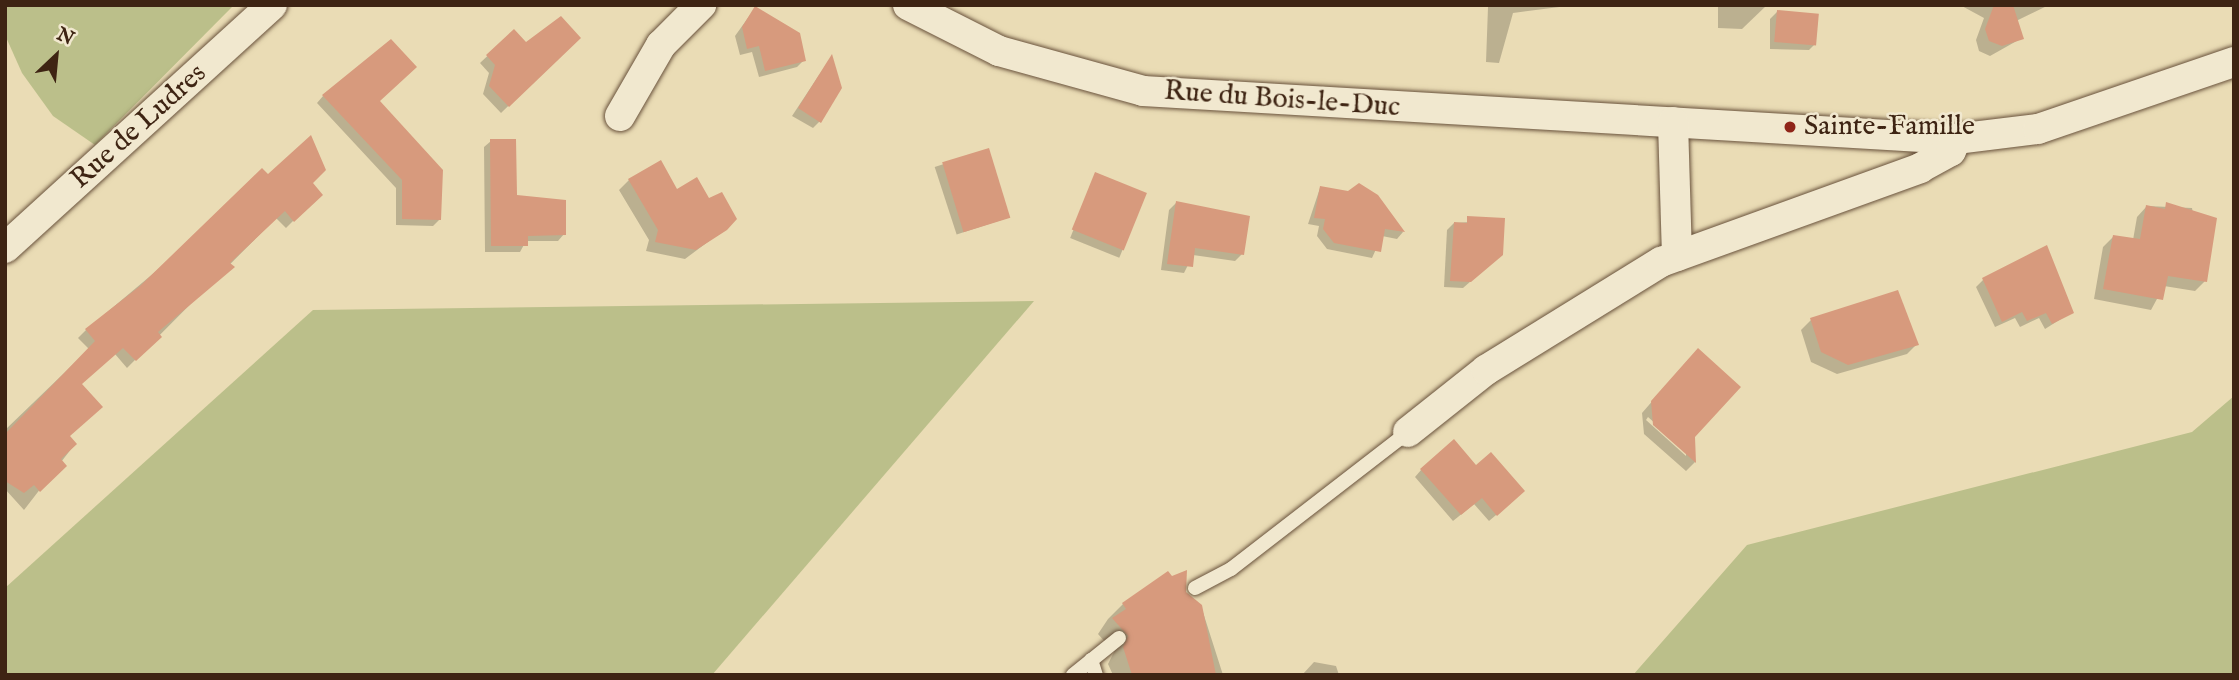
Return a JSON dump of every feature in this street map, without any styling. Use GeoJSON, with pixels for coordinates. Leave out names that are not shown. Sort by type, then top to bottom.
{"type":"FeatureCollection","features":[{"type":"Feature","properties":{"kind":"street","name":"Rue de Ludres"},"geometry":{"type":"LineString","coordinates":[[5,248],[272,5]]}},
{"type":"Feature","properties":{"kind":"street"},"geometry":{"type":"LineString","coordinates":[[620,116],[661,45],[701,5]]}},
{"type":"Feature","properties":{"kind":"street","name":"Rue du Bois-le-Duc"},"geometry":{"type":"LineString","coordinates":[[908,5],[999,51],[1143,91],[1956,139],[2038,130],[2234,62]]}},
{"type":"Feature","properties":{"kind":"street"},"geometry":{"type":"LineString","coordinates":[[1673,122],[1677,256]]}},
{"type":"Feature","properties":{"kind":"street"},"geometry":{"type":"LineString","coordinates":[[1408,432],[1486,370],[1625,281],[1677,256],[1920,168],[1951,151],[1956,139]]}},
{"type":"Feature","properties":{"kind":"lane"},"geometry":{"type":"LineString","coordinates":[[1195,588],[1242,561],[1408,432]]}},
{"type":"Feature","properties":{"kind":"lane"},"geometry":{"type":"LineString","coordinates":[[1073,675],[1093,668],[1119,638]]}},
{"type":"Feature","properties":{"kind":"green space"},"geometry":{"type":"Polygon","coordinates":[[[5,5],[234,5],[95,145],[53,116],[22,73],[5,35],[5,5]]]}},
{"type":"Feature","properties":{"kind":"green space"},"geometry":{"type":"Polygon","coordinates":[[[1034,301],[712,675],[5,675],[5,588],[313,310],[1034,301]]]}},
{"type":"Feature","properties":{"kind":"green space"},"geometry":{"type":"Polygon","coordinates":[[[2234,396],[2234,675],[1633,675],[1747,545],[2192,432],[2234,396]]]}},
{"type":"Feature","properties":{"kind":"building"},"geometry":{"type":"Polygon","coordinates":[[[1994,5],[2013,5],[2024,39],[2002,46],[1989,41],[1985,29],[1994,5]]]}},
{"type":"Feature","properties":{"kind":"building"},"geometry":{"type":"Polygon","coordinates":[[[755,6],[800,33],[806,61],[765,71],[759,46],[747,49],[742,27],[755,6]]]}},
{"type":"Feature","properties":{"kind":"building"},"geometry":{"type":"Polygon","coordinates":[[[1777,10],[1819,14],[1816,46],[1774,42],[1777,10]]]}},
{"type":"Feature","properties":{"kind":"building"},"geometry":{"type":"Polygon","coordinates":[[[561,16],[581,38],[509,107],[489,86],[495,65],[486,55],[514,29],[526,42],[561,16]]]}},
{"type":"Feature","properties":{"kind":"building"},"geometry":{"type":"Polygon","coordinates":[[[391,39],[417,67],[380,101],[443,170],[441,220],[402,219],[402,180],[322,95],[391,39]]]}},
{"type":"Feature","properties":{"kind":"building"},"geometry":{"type":"Polygon","coordinates":[[[832,54],[842,88],[821,123],[798,108],[832,54]]]}},
{"type":"Feature","properties":{"kind":"building"},"geometry":{"type":"Polygon","coordinates":[[[311,135],[326,170],[313,183],[323,195],[294,222],[285,211],[230,263],[235,267],[158,332],[162,337],[136,361],[123,348],[82,384],[103,407],[70,436],[77,444],[61,459],[67,466],[40,492],[34,485],[24,493],[5,481],[5,434],[95,341],[85,329],[140,286],[262,168],[268,174],[311,135]]]}},
{"type":"Feature","properties":{"kind":"building"},"geometry":{"type":"Polygon","coordinates":[[[490,139],[516,139],[517,195],[566,200],[566,235],[528,236],[528,246],[491,246],[490,139]]]}},
{"type":"Feature","properties":{"kind":"building"},"geometry":{"type":"Polygon","coordinates":[[[989,148],[1010,218],[963,232],[942,162],[989,148]]]}},
{"type":"Feature","properties":{"kind":"building"},"geometry":{"type":"Polygon","coordinates":[[[661,160],[677,189],[697,177],[709,198],[722,192],[737,219],[727,230],[696,250],[655,242],[658,230],[628,179],[661,160]]]}},
{"type":"Feature","properties":{"kind":"building"},"geometry":{"type":"Polygon","coordinates":[[[1095,172],[1147,193],[1124,250],[1072,229],[1095,172]]]}},
{"type":"Feature","properties":{"kind":"building"},"geometry":{"type":"Polygon","coordinates":[[[1359,183],[1378,195],[1405,232],[1385,229],[1381,252],[1334,243],[1323,229],[1325,219],[1314,218],[1320,186],[1348,191],[1359,183]]]}},
{"type":"Feature","properties":{"kind":"building"},"geometry":{"type":"Polygon","coordinates":[[[1176,201],[1250,216],[1244,255],[1195,248],[1193,267],[1167,264],[1176,201]]]}},
{"type":"Feature","properties":{"kind":"building"},"geometry":{"type":"Polygon","coordinates":[[[2166,202],[2217,218],[2207,282],[2168,276],[2163,300],[2103,289],[2113,235],[2140,239],[2146,205],[2165,209],[2166,202]]]}},
{"type":"Feature","properties":{"kind":"building"},"geometry":{"type":"Polygon","coordinates":[[[1467,216],[1505,218],[1503,255],[1471,282],[1450,281],[1454,222],[1467,223],[1467,216]]]}},
{"type":"Feature","properties":{"kind":"building"},"geometry":{"type":"Polygon","coordinates":[[[2047,245],[2074,313],[2052,324],[2046,313],[2027,321],[2022,312],[2002,322],[1982,278],[2047,245]]]}},
{"type":"Feature","properties":{"kind":"building"},"geometry":{"type":"Polygon","coordinates":[[[1898,290],[1919,345],[1848,365],[1821,352],[1810,318],[1898,290]]]}},
{"type":"Feature","properties":{"kind":"building"},"geometry":{"type":"Polygon","coordinates":[[[1698,348],[1741,387],[1695,437],[1696,463],[1653,425],[1651,401],[1698,348]]]}},
{"type":"Feature","properties":{"kind":"building"},"geometry":{"type":"Polygon","coordinates":[[[1454,439],[1476,465],[1491,452],[1525,491],[1497,516],[1482,498],[1461,515],[1420,469],[1454,439]]]}},
{"type":"Feature","properties":{"kind":"building"},"geometry":{"type":"Polygon","coordinates":[[[1187,570],[1186,592],[1202,605],[1216,675],[1132,675],[1123,647],[1128,636],[1112,618],[1126,609],[1122,603],[1168,571],[1172,576],[1187,570]]]}},
{"type":"Feature","properties":{"kind":"place","name":"Sainte-Famille"},"geometry":{"type":"Point","coordinates":[1790,127]}}]}
